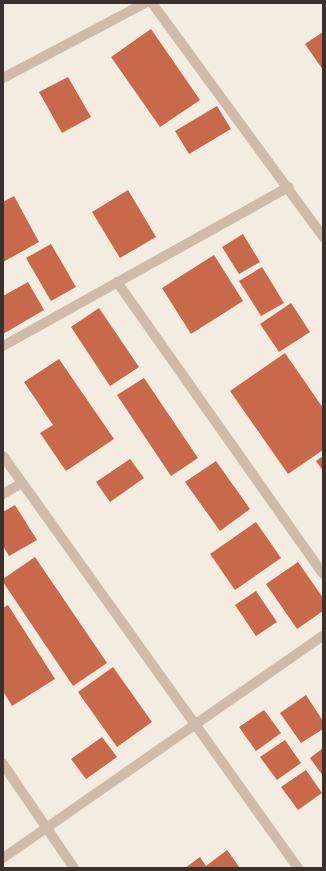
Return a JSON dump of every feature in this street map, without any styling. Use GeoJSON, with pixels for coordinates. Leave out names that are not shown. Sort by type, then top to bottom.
{"type":"FeatureCollection","features":[{"type":"Feature","properties":{"kind":"street"},"geometry":{"type":"LineString","coordinates":[[3,78],[145,3]]}},
{"type":"Feature","properties":{"kind":"street"},"geometry":{"type":"LineString","coordinates":[[152,3],[289,187],[323,237]]}},
{"type":"Feature","properties":{"kind":"street"},"geometry":{"type":"LineString","coordinates":[[3,346],[289,187]]}},
{"type":"Feature","properties":{"kind":"street"},"geometry":{"type":"LineString","coordinates":[[117,282],[323,574]]}},
{"type":"Feature","properties":{"kind":"street"},"geometry":{"type":"LineString","coordinates":[[3,456],[298,868]]}},
{"type":"Feature","properties":{"kind":"street"},"geometry":{"type":"LineString","coordinates":[[3,494],[22,483]]}},
{"type":"Feature","properties":{"kind":"street"},"geometry":{"type":"LineString","coordinates":[[3,858],[46,830],[323,636]]}},
{"type":"Feature","properties":{"kind":"street"},"geometry":{"type":"LineString","coordinates":[[3,764],[46,830],[74,868]]}},
{"type":"Feature","properties":{"kind":"building"},"geometry":{"type":"Polygon","coordinates":[[[151,29],[200,100],[160,127],[111,57],[151,29]]]}},
{"type":"Feature","properties":{"kind":"building"},"geometry":{"type":"Polygon","coordinates":[[[323,32],[323,70],[305,44],[323,32]]]}},
{"type":"Feature","properties":{"kind":"building"},"geometry":{"type":"Polygon","coordinates":[[[68,77],[91,117],[62,133],[39,92],[68,77]]]}},
{"type":"Feature","properties":{"kind":"building"},"geometry":{"type":"Polygon","coordinates":[[[217,106],[231,129],[189,154],[175,131],[217,106]]]}},
{"type":"Feature","properties":{"kind":"building"},"geometry":{"type":"Polygon","coordinates":[[[128,190],[156,237],[120,258],[92,212],[128,190]]]}},
{"type":"Feature","properties":{"kind":"building"},"geometry":{"type":"Polygon","coordinates":[[[14,196],[39,242],[3,262],[3,202],[14,196]]]}},
{"type":"Feature","properties":{"kind":"building"},"geometry":{"type":"Polygon","coordinates":[[[243,234],[260,262],[239,274],[222,247],[243,234]]]}},
{"type":"Feature","properties":{"kind":"building"},"geometry":{"type":"Polygon","coordinates":[[[51,244],[76,287],[51,301],[26,258],[51,244]]]}},
{"type":"Feature","properties":{"kind":"building"},"geometry":{"type":"Polygon","coordinates":[[[214,255],[243,301],[191,334],[162,288],[214,255]]]}},
{"type":"Feature","properties":{"kind":"building"},"geometry":{"type":"Polygon","coordinates":[[[262,267],[284,303],[261,316],[239,281],[262,267]]]}},
{"type":"Feature","properties":{"kind":"building"},"geometry":{"type":"Polygon","coordinates":[[[28,282],[44,310],[3,334],[3,296],[28,282]]]}},
{"type":"Feature","properties":{"kind":"building"},"geometry":{"type":"Polygon","coordinates":[[[291,303],[310,332],[279,352],[260,324],[291,303]]]}},
{"type":"Feature","properties":{"kind":"building"},"geometry":{"type":"Polygon","coordinates":[[[99,308],[139,367],[110,386],[71,327],[99,308]]]}},
{"type":"Feature","properties":{"kind":"building"},"geometry":{"type":"Polygon","coordinates":[[[285,353],[323,408],[323,450],[288,474],[230,391],[285,353]]]}},
{"type":"Feature","properties":{"kind":"building"},"geometry":{"type":"Polygon","coordinates":[[[59,359],[114,439],[66,471],[40,433],[53,425],[24,382],[59,359]]]}},
{"type":"Feature","properties":{"kind":"building"},"geometry":{"type":"Polygon","coordinates":[[[144,378],[198,458],[171,476],[117,395],[144,378]]]}},
{"type":"Feature","properties":{"kind":"building"},"geometry":{"type":"Polygon","coordinates":[[[323,456],[323,471],[316,461],[323,456]]]}},
{"type":"Feature","properties":{"kind":"building"},"geometry":{"type":"Polygon","coordinates":[[[130,459],[144,478],[110,502],[96,482],[130,459]]]}},
{"type":"Feature","properties":{"kind":"building"},"geometry":{"type":"Polygon","coordinates":[[[216,461],[250,509],[220,531],[185,482],[216,461]]]}},
{"type":"Feature","properties":{"kind":"building"},"geometry":{"type":"Polygon","coordinates":[[[15,505],[37,540],[9,556],[3,546],[3,512],[15,505]]]}},
{"type":"Feature","properties":{"kind":"building"},"geometry":{"type":"Polygon","coordinates":[[[256,522],[281,558],[235,590],[210,554],[256,522]]]}},
{"type":"Feature","properties":{"kind":"building"},"geometry":{"type":"Polygon","coordinates":[[[35,557],[107,663],[73,686],[3,582],[3,579],[35,557]]]}},
{"type":"Feature","properties":{"kind":"building"},"geometry":{"type":"Polygon","coordinates":[[[298,562],[323,598],[323,611],[297,629],[266,584],[298,562]]]}},
{"type":"Feature","properties":{"kind":"building"},"geometry":{"type":"Polygon","coordinates":[[[256,591],[277,622],[256,636],[235,605],[256,591]]]}},
{"type":"Feature","properties":{"kind":"building"},"geometry":{"type":"Polygon","coordinates":[[[8,605],[55,679],[12,706],[3,691],[3,608],[8,605]]]}},
{"type":"Feature","properties":{"kind":"building"},"geometry":{"type":"Polygon","coordinates":[[[113,667],[152,722],[117,747],[78,692],[113,667]]]}},
{"type":"Feature","properties":{"kind":"building"},"geometry":{"type":"Polygon","coordinates":[[[306,695],[323,721],[323,729],[301,743],[280,713],[306,695]]]}},
{"type":"Feature","properties":{"kind":"building"},"geometry":{"type":"Polygon","coordinates":[[[264,710],[281,733],[256,751],[239,727],[264,710]]]}},
{"type":"Feature","properties":{"kind":"building"},"geometry":{"type":"Polygon","coordinates":[[[102,737],[117,757],[86,779],[71,759],[102,737]]]}},
{"type":"Feature","properties":{"kind":"building"},"geometry":{"type":"Polygon","coordinates":[[[285,740],[301,763],[277,780],[260,757],[285,740]]]}},
{"type":"Feature","properties":{"kind":"building"},"geometry":{"type":"Polygon","coordinates":[[[323,748],[323,776],[310,758],[323,748]]]}},
{"type":"Feature","properties":{"kind":"building"},"geometry":{"type":"Polygon","coordinates":[[[306,770],[322,793],[298,810],[281,787],[306,770]]]}},
{"type":"Feature","properties":{"kind":"building"},"geometry":{"type":"Polygon","coordinates":[[[227,850],[240,868],[185,868],[200,857],[206,866],[227,850]]]}}]}
